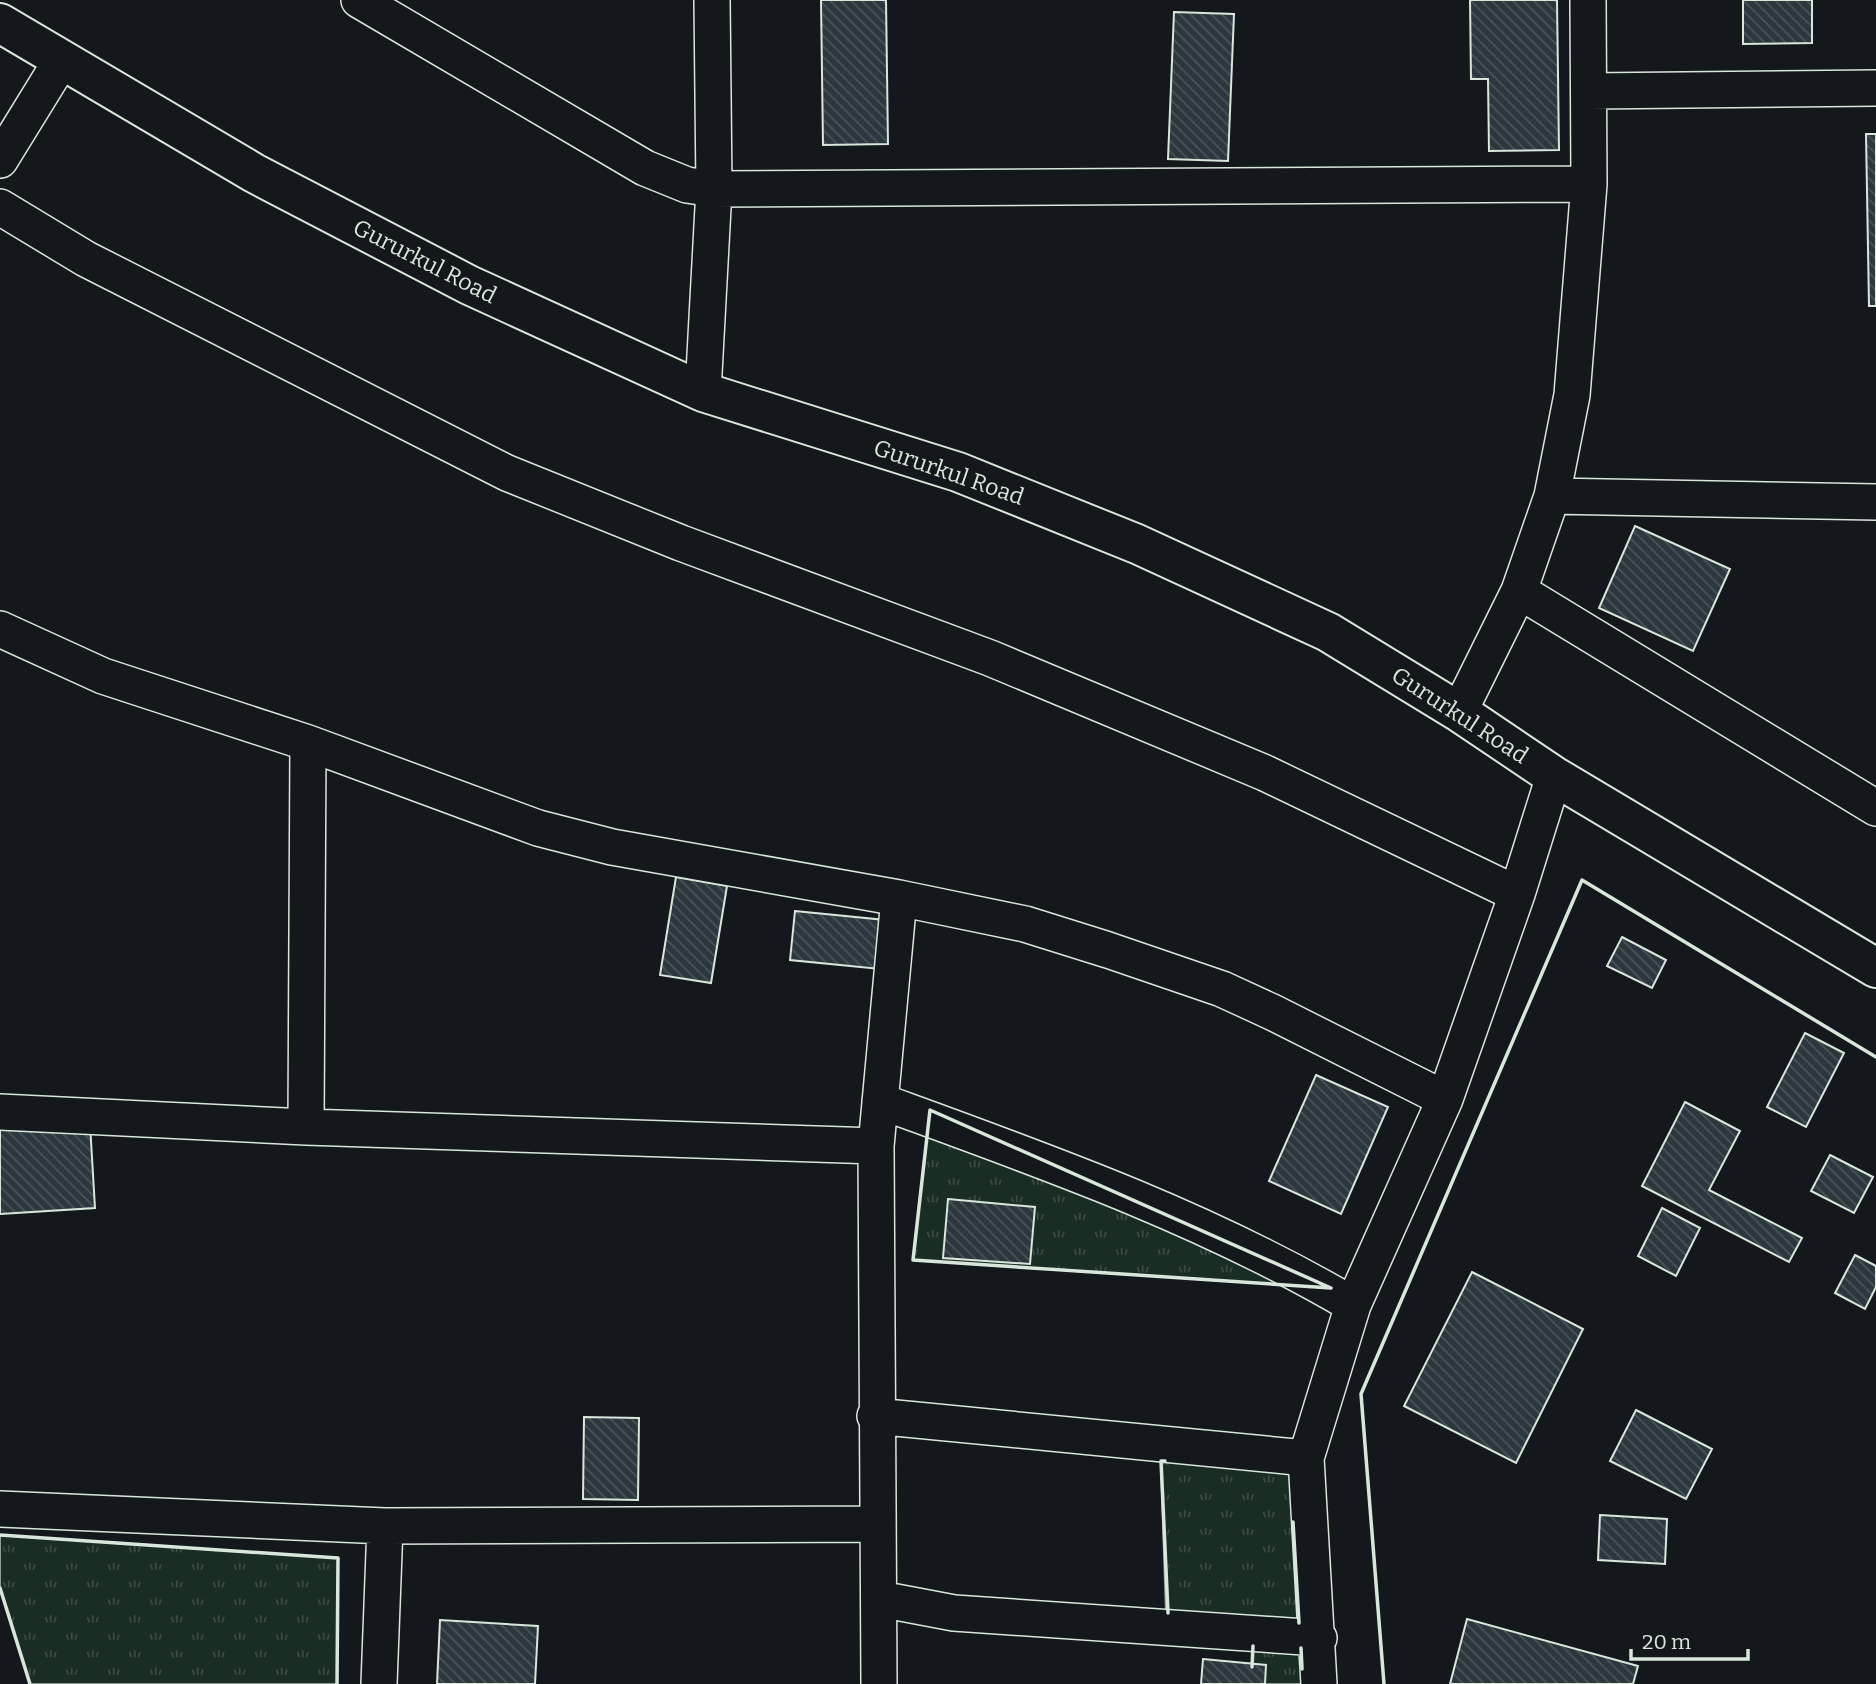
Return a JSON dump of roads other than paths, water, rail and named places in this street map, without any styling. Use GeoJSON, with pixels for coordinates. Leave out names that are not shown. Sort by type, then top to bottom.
{"type":"FeatureCollection","features":[{"type":"Feature","properties":{"kind":"street"},"geometry":{"type":"LineString","coordinates":[[359,0],[645,168],[687,185],[714,189],[1588,184]]}},
{"type":"Feature","properties":{"kind":"street"},"geometry":{"type":"LineString","coordinates":[[703,392],[714,189],[712,0]]}},
{"type":"Feature","properties":{"kind":"street"},"geometry":{"type":"LineString","coordinates":[[1460,712],[1520,591],[1552,496],[1572,395],[1588,184],[1588,0]]}},
{"type":"Feature","properties":{"kind":"street","name":"Gururkul Road"},"geometry":{"type":"LineString","coordinates":[[0,23],[254,173],[457,279],[703,392],[958,472],[1137,544],[1328,632],[1460,712],[1554,776],[1876,968]]}},
{"type":"Feature","properties":{"kind":"street"},"geometry":{"type":"LineString","coordinates":[[0,160],[61,61]]}},
{"type":"Feature","properties":{"kind":"street"},"geometry":{"type":"LineString","coordinates":[[1590,91],[1876,88]]}},
{"type":"Feature","properties":{"kind":"street"},"geometry":{"type":"LineString","coordinates":[[0,207],[86,259],[508,473],[681,543],[1003,663],[1265,773],[1517,894]]}},
{"type":"Feature","properties":{"kind":"street"},"geometry":{"type":"LineString","coordinates":[[1552,496],[1876,502]]}},
{"type":"Feature","properties":{"kind":"street"},"geometry":{"type":"LineString","coordinates":[[1520,591],[1876,808]]}},
{"type":"Feature","properties":{"kind":"street"},"geometry":{"type":"LineString","coordinates":[[0,629],[103,676],[308,743],[538,828],[612,848],[899,898],[1025,924],[1222,989],[1445,1099]]}},
{"type":"Feature","properties":{"kind":"street"},"geometry":{"type":"LineString","coordinates":[[306,1128],[308,743]]}},
{"type":"Feature","properties":{"kind":"street"},"geometry":{"type":"LineString","coordinates":[[1319,1684],[1319,1638],[1307,1458],[1353,1305],[1445,1099],[1517,894],[1554,776]]}},
{"type":"Feature","properties":{"kind":"street"},"geometry":{"type":"LineString","coordinates":[[879,1684],[880,1599],[875,1416],[876,1146],[899,898]]}},
{"type":"Feature","properties":{"kind":"street"},"geometry":{"type":"LineString","coordinates":[[880,1101],[1100,1181],[1254,1249],[1353,1305]]}},
{"type":"Feature","properties":{"kind":"street"},"geometry":{"type":"LineString","coordinates":[[0,1112],[306,1128],[876,1146]]}},
{"type":"Feature","properties":{"kind":"street"},"geometry":{"type":"LineString","coordinates":[[875,1416],[1307,1458]]}},
{"type":"Feature","properties":{"kind":"street"},"geometry":{"type":"LineString","coordinates":[[0,1509],[386,1526],[876,1524]]}},
{"type":"Feature","properties":{"kind":"street"},"geometry":{"type":"LineString","coordinates":[[379,1684],[386,1526]]}},
{"type":"Feature","properties":{"kind":"street"},"geometry":{"type":"LineString","coordinates":[[880,1599],[954,1613],[1319,1638]]}}]}
